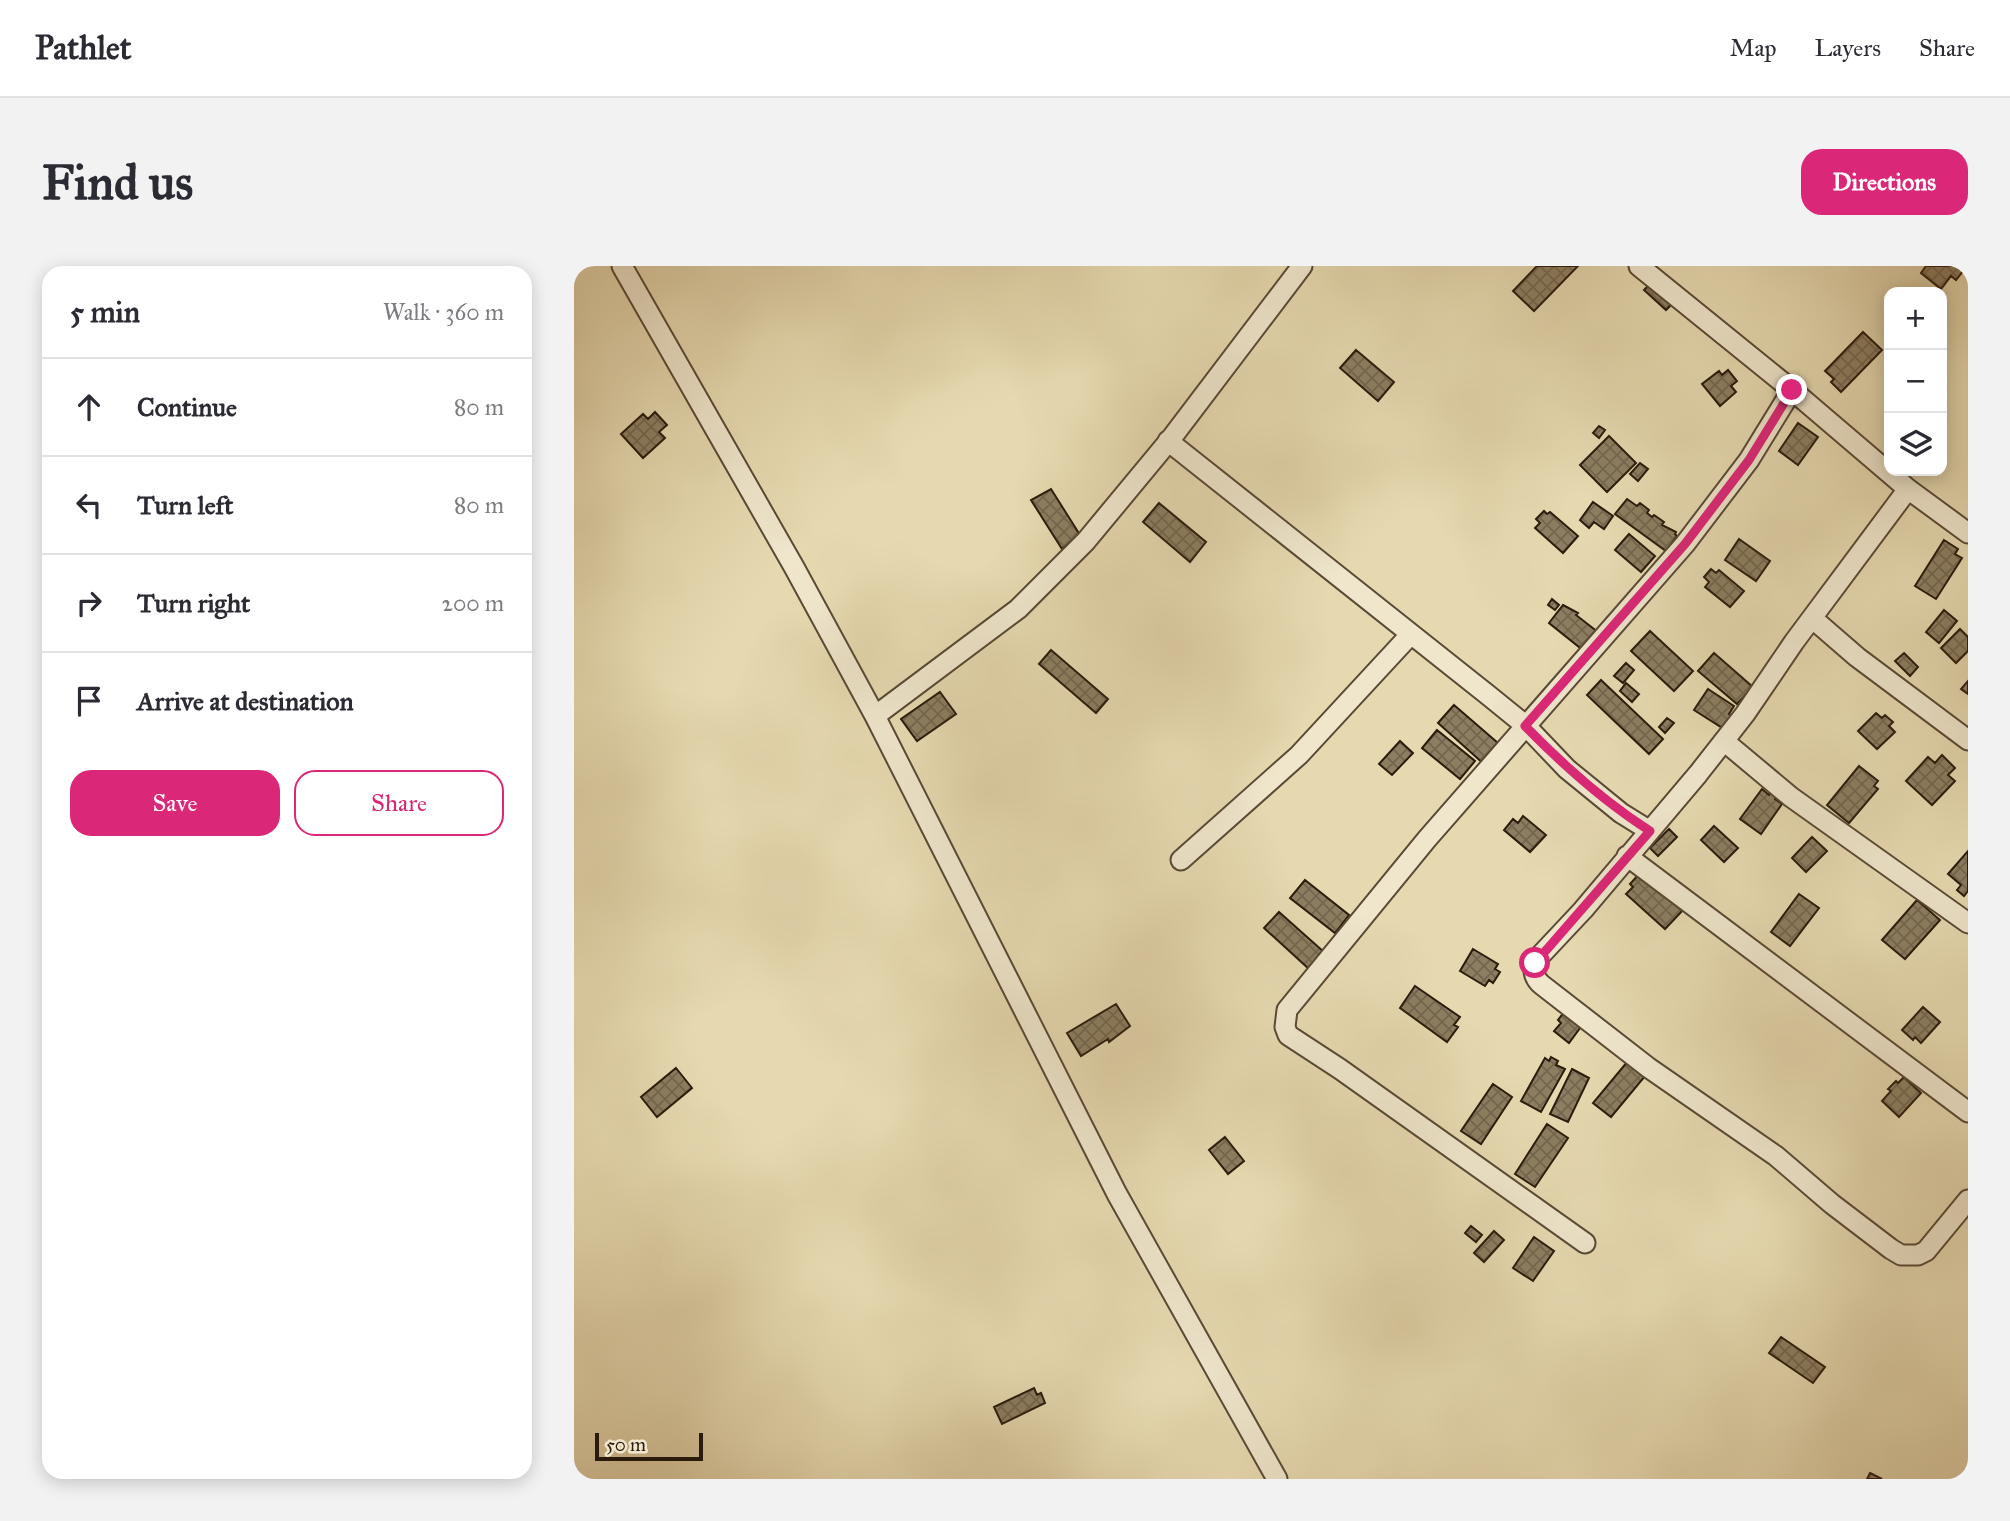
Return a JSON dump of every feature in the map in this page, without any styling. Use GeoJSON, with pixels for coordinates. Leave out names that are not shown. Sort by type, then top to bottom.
{"type":"FeatureCollection","features":[{"type":"Feature","properties":{"kind":"street"},"geometry":{"type":"LineString","coordinates":[[622,266],[794,567],[874,716],[1117,1194],[1277,1479]]}},
{"type":"Feature","properties":{"kind":"street"},"geometry":{"type":"LineString","coordinates":[[874,716],[1018,609],[1086,541],[1168,441],[1302,266]]}},
{"type":"Feature","properties":{"kind":"street"},"geometry":{"type":"LineString","coordinates":[[1639,266],[1792,390],[1908,489],[1968,533]]}},
{"type":"Feature","properties":{"kind":"street"},"geometry":{"type":"LineString","coordinates":[[1585,1243],[1288,1035],[1285,1027],[1287,1010],[1427,839],[1685,544],[1749,460],[1792,390]]}},
{"type":"Feature","properties":{"kind":"street"},"geometry":{"type":"LineString","coordinates":[[1168,441],[1525,726],[1567,769],[1621,813],[1650,831]]}},
{"type":"Feature","properties":{"kind":"street"},"geometry":{"type":"LineString","coordinates":[[1908,489],[1724,741],[1583,910],[1537,959],[1534,968],[1536,980],[1649,1068],[1776,1156],[1832,1204],[1901,1255],[1918,1255],[1926,1251],[1968,1200]]}},
{"type":"Feature","properties":{"kind":"street"},"geometry":{"type":"LineString","coordinates":[[1812,618],[1857,657],[1968,740]]}},
{"type":"Feature","properties":{"kind":"street"},"geometry":{"type":"LineString","coordinates":[[1181,860],[1299,755],[1411,634]]}},
{"type":"Feature","properties":{"kind":"street"},"geometry":{"type":"LineString","coordinates":[[1724,741],[1791,797],[1968,923]]}},
{"type":"Feature","properties":{"kind":"street"},"geometry":{"type":"LineString","coordinates":[[1628,856],[1968,1112]]}},
{"type":"Feature","properties":{"kind":"building"},"geometry":{"type":"Polygon","coordinates":[[[1537,266],[1578,266],[1534,311],[1513,291],[1537,266]]]}},
{"type":"Feature","properties":{"kind":"building"},"geometry":{"type":"Polygon","coordinates":[[[1926,266],[1967,266],[1956,280],[1951,276],[1943,287],[1938,287],[1921,273],[1926,266]]]}},
{"type":"Feature","properties":{"kind":"building"},"geometry":{"type":"Polygon","coordinates":[[[1650,284],[1672,304],[1666,310],[1644,290],[1650,284]]]}},
{"type":"Feature","properties":{"kind":"building"},"geometry":{"type":"Polygon","coordinates":[[[1863,332],[1882,350],[1841,392],[1831,382],[1834,379],[1825,371],[1863,332]]]}},
{"type":"Feature","properties":{"kind":"building"},"geometry":{"type":"Polygon","coordinates":[[[1356,350],[1394,382],[1378,401],[1340,368],[1356,350]]]}},
{"type":"Feature","properties":{"kind":"building"},"geometry":{"type":"Polygon","coordinates":[[[1728,370],[1737,381],[1731,386],[1736,392],[1720,406],[1702,384],[1719,371],[1722,375],[1728,370]]]}},
{"type":"Feature","properties":{"kind":"building"},"geometry":{"type":"Polygon","coordinates":[[[655,412],[667,425],[659,432],[665,438],[643,458],[621,434],[643,414],[648,419],[655,412]]]}},
{"type":"Feature","properties":{"kind":"building"},"geometry":{"type":"Polygon","coordinates":[[[1798,423],[1818,437],[1798,465],[1779,451],[1798,423]]]}},
{"type":"Feature","properties":{"kind":"building"},"geometry":{"type":"Polygon","coordinates":[[[1599,426],[1605,430],[1599,438],[1593,433],[1599,426]]]}},
{"type":"Feature","properties":{"kind":"building"},"geometry":{"type":"Polygon","coordinates":[[[1609,436],[1636,463],[1607,492],[1580,465],[1609,436]]]}},
{"type":"Feature","properties":{"kind":"building"},"geometry":{"type":"Polygon","coordinates":[[[1640,463],[1648,469],[1638,481],[1630,474],[1640,463]]]}},
{"type":"Feature","properties":{"kind":"building"},"geometry":{"type":"Polygon","coordinates":[[[1051,489],[1080,535],[1062,549],[1031,500],[1051,489]]]}},
{"type":"Feature","properties":{"kind":"building"},"geometry":{"type":"Polygon","coordinates":[[[1627,499],[1637,506],[1640,503],[1649,510],[1647,513],[1652,517],[1654,515],[1664,522],[1662,525],[1676,532],[1677,536],[1666,551],[1615,514],[1627,499]]]}},
{"type":"Feature","properties":{"kind":"building"},"geometry":{"type":"Polygon","coordinates":[[[1593,502],[1613,516],[1604,529],[1594,522],[1589,528],[1580,520],[1593,502]]]}},
{"type":"Feature","properties":{"kind":"building"},"geometry":{"type":"Polygon","coordinates":[[[1159,503],[1206,542],[1190,562],[1143,522],[1159,503]]]}},
{"type":"Feature","properties":{"kind":"building"},"geometry":{"type":"Polygon","coordinates":[[[1544,511],[1547,514],[1550,512],[1578,536],[1563,553],[1535,528],[1540,523],[1536,519],[1544,511]]]}},
{"type":"Feature","properties":{"kind":"building"},"geometry":{"type":"Polygon","coordinates":[[[1629,534],[1655,556],[1641,572],[1615,550],[1629,534]]]}},
{"type":"Feature","properties":{"kind":"building"},"geometry":{"type":"Polygon","coordinates":[[[1739,539],[1770,561],[1756,581],[1725,560],[1739,539]]]}},
{"type":"Feature","properties":{"kind":"building"},"geometry":{"type":"Polygon","coordinates":[[[1944,540],[1958,549],[1955,554],[1962,558],[1936,599],[1915,586],[1944,540]]]}},
{"type":"Feature","properties":{"kind":"building"},"geometry":{"type":"Polygon","coordinates":[[[1711,569],[1716,573],[1719,570],[1744,591],[1730,607],[1705,587],[1709,582],[1704,577],[1711,569]]]}},
{"type":"Feature","properties":{"kind":"building"},"geometry":{"type":"Polygon","coordinates":[[[1552,599],[1559,605],[1555,610],[1548,605],[1552,599]]]}},
{"type":"Feature","properties":{"kind":"building"},"geometry":{"type":"Polygon","coordinates":[[[1563,605],[1578,613],[1576,615],[1599,633],[1584,651],[1549,623],[1563,605]]]}},
{"type":"Feature","properties":{"kind":"building"},"geometry":{"type":"Polygon","coordinates":[[[1944,610],[1957,621],[1939,643],[1926,632],[1944,610]]]}},
{"type":"Feature","properties":{"kind":"building"},"geometry":{"type":"Polygon","coordinates":[[[1960,629],[1968,637],[1968,651],[1956,663],[1941,648],[1960,629]]]}},
{"type":"Feature","properties":{"kind":"building"},"geometry":{"type":"Polygon","coordinates":[[[1650,631],[1693,671],[1674,691],[1631,651],[1650,631]]]}},
{"type":"Feature","properties":{"kind":"building"},"geometry":{"type":"Polygon","coordinates":[[[1051,650],[1108,699],[1096,713],[1039,664],[1051,650]]]}},
{"type":"Feature","properties":{"kind":"building"},"geometry":{"type":"Polygon","coordinates":[[[1714,653],[1753,687],[1737,704],[1698,671],[1714,653]]]}},
{"type":"Feature","properties":{"kind":"building"},"geometry":{"type":"Polygon","coordinates":[[[1904,653],[1918,667],[1910,676],[1895,661],[1904,653]]]}},
{"type":"Feature","properties":{"kind":"building"},"geometry":{"type":"Polygon","coordinates":[[[1626,663],[1634,670],[1623,683],[1614,676],[1626,663]]]}},
{"type":"Feature","properties":{"kind":"building"},"geometry":{"type":"Polygon","coordinates":[[[1601,680],[1663,739],[1649,754],[1587,695],[1601,680]]]}},
{"type":"Feature","properties":{"kind":"building"},"geometry":{"type":"Polygon","coordinates":[[[1968,681],[1968,694],[1961,689],[1968,681]]]}},
{"type":"Feature","properties":{"kind":"building"},"geometry":{"type":"Polygon","coordinates":[[[1626,683],[1639,694],[1632,702],[1620,691],[1626,683]]]}},
{"type":"Feature","properties":{"kind":"building"},"geometry":{"type":"Polygon","coordinates":[[[1708,689],[1734,706],[1729,714],[1732,716],[1724,729],[1694,710],[1708,689]]]}},
{"type":"Feature","properties":{"kind":"building"},"geometry":{"type":"Polygon","coordinates":[[[940,692],[956,714],[917,741],[901,719],[940,692]]]}},
{"type":"Feature","properties":{"kind":"building"},"geometry":{"type":"Polygon","coordinates":[[[1454,705],[1498,743],[1493,748],[1497,752],[1485,765],[1438,723],[1454,705]]]}},
{"type":"Feature","properties":{"kind":"building"},"geometry":{"type":"Polygon","coordinates":[[[1876,713],[1882,718],[1885,715],[1893,722],[1889,726],[1895,732],[1877,749],[1858,731],[1876,713]]]}},
{"type":"Feature","properties":{"kind":"building"},"geometry":{"type":"Polygon","coordinates":[[[1667,718],[1674,723],[1665,733],[1659,727],[1667,718]]]}},
{"type":"Feature","properties":{"kind":"building"},"geometry":{"type":"Polygon","coordinates":[[[1437,730],[1475,761],[1460,779],[1422,748],[1437,730]]]}},
{"type":"Feature","properties":{"kind":"building"},"geometry":{"type":"Polygon","coordinates":[[[1400,741],[1413,753],[1392,775],[1379,764],[1400,741]]]}},
{"type":"Feature","properties":{"kind":"building"},"geometry":{"type":"Polygon","coordinates":[[[1942,755],[1955,768],[1948,775],[1955,781],[1932,805],[1906,781],[1928,757],[1935,763],[1942,755]]]}},
{"type":"Feature","properties":{"kind":"building"},"geometry":{"type":"Polygon","coordinates":[[[1859,766],[1878,781],[1874,786],[1878,789],[1849,823],[1827,805],[1859,766]]]}},
{"type":"Feature","properties":{"kind":"building"},"geometry":{"type":"Polygon","coordinates":[[[1762,789],[1769,795],[1771,791],[1777,796],[1775,799],[1782,804],[1761,834],[1740,819],[1762,789]]]}},
{"type":"Feature","properties":{"kind":"building"},"geometry":{"type":"Polygon","coordinates":[[[1523,816],[1546,835],[1530,852],[1504,830],[1513,819],[1518,823],[1523,816]]]}},
{"type":"Feature","properties":{"kind":"building"},"geometry":{"type":"Polygon","coordinates":[[[1714,826],[1738,848],[1724,862],[1701,840],[1714,826]]]}},
{"type":"Feature","properties":{"kind":"building"},"geometry":{"type":"Polygon","coordinates":[[[1669,829],[1677,837],[1658,856],[1650,848],[1669,829]]]}},
{"type":"Feature","properties":{"kind":"building"},"geometry":{"type":"Polygon","coordinates":[[[1812,837],[1827,851],[1806,872],[1792,858],[1812,837]]]}},
{"type":"Feature","properties":{"kind":"building"},"geometry":{"type":"Polygon","coordinates":[[[1968,851],[1968,891],[1964,896],[1957,890],[1961,885],[1948,874],[1968,851]]]}},
{"type":"Feature","properties":{"kind":"building"},"geometry":{"type":"Polygon","coordinates":[[[1641,872],[1683,910],[1665,929],[1626,894],[1633,887],[1630,884],[1641,872]]]}},
{"type":"Feature","properties":{"kind":"building"},"geometry":{"type":"Polygon","coordinates":[[[1305,880],[1349,915],[1335,933],[1290,898],[1305,880]]]}},
{"type":"Feature","properties":{"kind":"building"},"geometry":{"type":"Polygon","coordinates":[[[1799,894],[1819,908],[1790,946],[1771,932],[1799,894]]]}},
{"type":"Feature","properties":{"kind":"building"},"geometry":{"type":"Polygon","coordinates":[[[1917,900],[1940,920],[1905,959],[1882,940],[1917,900]]]}},
{"type":"Feature","properties":{"kind":"building"},"geometry":{"type":"Polygon","coordinates":[[[1279,912],[1324,952],[1309,969],[1264,928],[1279,912]]]}},
{"type":"Feature","properties":{"kind":"building"},"geometry":{"type":"Polygon","coordinates":[[[1473,949],[1498,964],[1495,969],[1500,972],[1493,983],[1489,980],[1485,986],[1460,971],[1473,949]]]}},
{"type":"Feature","properties":{"kind":"building"},"geometry":{"type":"Polygon","coordinates":[[[1415,986],[1460,1017],[1454,1025],[1458,1027],[1447,1042],[1400,1008],[1415,986]]]}},
{"type":"Feature","properties":{"kind":"building"},"geometry":{"type":"Polygon","coordinates":[[[1116,1004],[1130,1026],[1109,1042],[1108,1039],[1081,1056],[1067,1033],[1116,1004]]]}},
{"type":"Feature","properties":{"kind":"building"},"geometry":{"type":"Polygon","coordinates":[[[1923,1007],[1940,1022],[1921,1043],[1902,1030],[1923,1007]]]}},
{"type":"Feature","properties":{"kind":"building"},"geometry":{"type":"Polygon","coordinates":[[[1565,1011],[1583,1024],[1569,1043],[1554,1031],[1561,1023],[1558,1020],[1565,1011]]]}},
{"type":"Feature","properties":{"kind":"building"},"geometry":{"type":"Polygon","coordinates":[[[1551,1057],[1558,1061],[1556,1065],[1565,1069],[1541,1112],[1521,1101],[1545,1058],[1549,1061],[1551,1057]]]}},
{"type":"Feature","properties":{"kind":"building"},"geometry":{"type":"Polygon","coordinates":[[[1628,1061],[1646,1075],[1611,1117],[1593,1103],[1628,1061]]]}},
{"type":"Feature","properties":{"kind":"building"},"geometry":{"type":"Polygon","coordinates":[[[676,1068],[692,1088],[657,1117],[641,1097],[676,1068]]]}},
{"type":"Feature","properties":{"kind":"building"},"geometry":{"type":"Polygon","coordinates":[[[1572,1069],[1589,1078],[1568,1122],[1550,1114],[1572,1069]]]}},
{"type":"Feature","properties":{"kind":"building"},"geometry":{"type":"Polygon","coordinates":[[[1904,1077],[1921,1093],[1899,1117],[1882,1101],[1891,1091],[1888,1089],[1904,1077]]]}},
{"type":"Feature","properties":{"kind":"building"},"geometry":{"type":"Polygon","coordinates":[[[1493,1084],[1512,1097],[1481,1144],[1461,1131],[1493,1084]]]}},
{"type":"Feature","properties":{"kind":"building"},"geometry":{"type":"Polygon","coordinates":[[[1547,1124],[1568,1138],[1535,1187],[1515,1174],[1547,1124]]]}},
{"type":"Feature","properties":{"kind":"building"},"geometry":{"type":"Polygon","coordinates":[[[1225,1137],[1244,1161],[1228,1174],[1209,1150],[1225,1137]]]}},
{"type":"Feature","properties":{"kind":"building"},"geometry":{"type":"Polygon","coordinates":[[[1471,1226],[1482,1235],[1476,1242],[1465,1233],[1471,1226]]]}},
{"type":"Feature","properties":{"kind":"building"},"geometry":{"type":"Polygon","coordinates":[[[1494,1231],[1504,1240],[1484,1262],[1474,1253],[1494,1231]]]}},
{"type":"Feature","properties":{"kind":"building"},"geometry":{"type":"Polygon","coordinates":[[[1534,1237],[1554,1251],[1533,1281],[1513,1268],[1534,1237]]]}},
{"type":"Feature","properties":{"kind":"building"},"geometry":{"type":"Polygon","coordinates":[[[1781,1337],[1825,1367],[1813,1383],[1769,1353],[1781,1337]]]}},
{"type":"Feature","properties":{"kind":"building"},"geometry":{"type":"Polygon","coordinates":[[[1034,1388],[1037,1395],[1041,1393],[1045,1403],[1002,1424],[994,1407],[1034,1388]]]}},
{"type":"Feature","properties":{"kind":"building"},"geometry":{"type":"Polygon","coordinates":[[[1870,1473],[1882,1479],[1867,1479],[1870,1473]]]}},
{"type":"Feature","properties":{"kind":"route"},"geometry":{"type":"LineString","coordinates":[[1535,963],[1650,831],[1621,813],[1567,769],[1525,726],[1685,544],[1749,460],[1792,390]]}}]}
